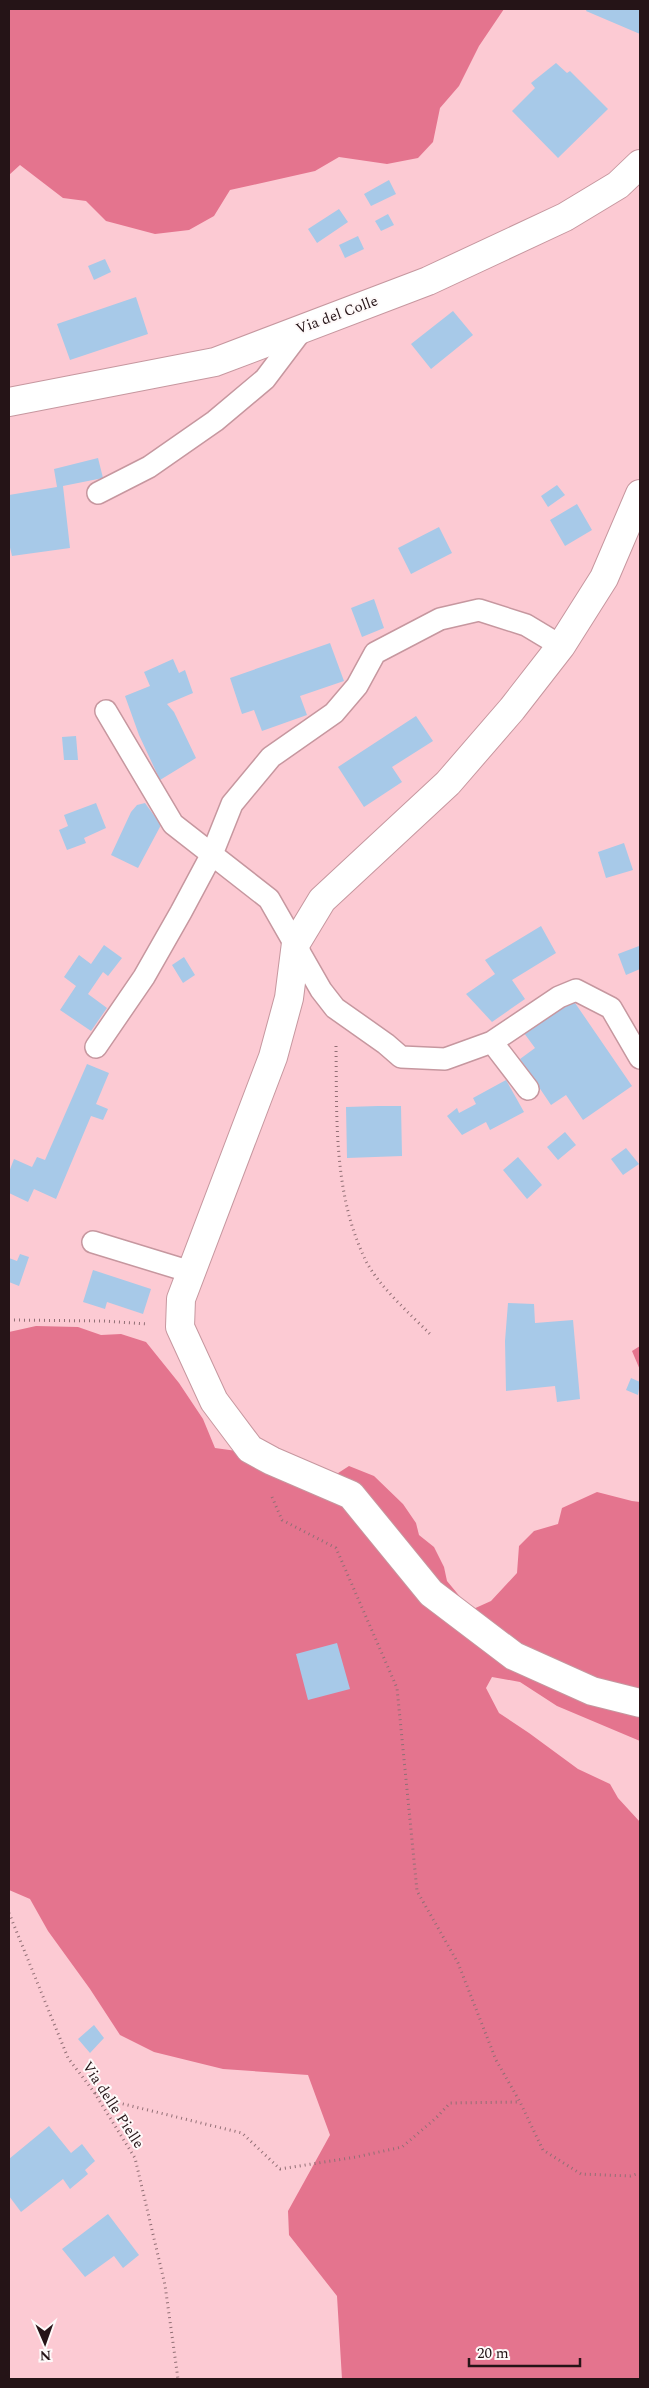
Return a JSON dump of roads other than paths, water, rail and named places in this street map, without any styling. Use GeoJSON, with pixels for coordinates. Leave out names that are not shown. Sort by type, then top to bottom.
{"type":"FeatureCollection","features":[{"type":"Feature","properties":{"kind":"street","name":"Via del Colle"},"geometry":{"type":"LineString","coordinates":[[9,402],[215,362],[305,326],[428,281],[566,217],[618,186],[640,164]]}},
{"type":"Feature","properties":{"kind":"street"},"geometry":{"type":"LineString","coordinates":[[640,494],[604,578],[561,646],[512,709],[448,783],[322,900],[296,943],[290,998],[273,1057],[191,1272],[182,1299],[180,1327],[214,1401],[250,1449],[272,1461],[351,1494],[430,1593],[514,1656],[592,1691],[640,1704]]}},
{"type":"Feature","properties":{"kind":"lane"},"geometry":{"type":"LineString","coordinates":[[98,492],[149,467],[215,421],[265,379],[305,326]]}},
{"type":"Feature","properties":{"kind":"lane"},"geometry":{"type":"LineString","coordinates":[[96,1047],[144,977],[212,854],[232,804],[271,757],[334,713],[357,686],[375,653],[440,619],[478,610],[526,625],[561,646]]}},
{"type":"Feature","properties":{"kind":"lane"},"geometry":{"type":"LineString","coordinates":[[106,711],[173,824],[269,899],[296,943],[321,990],[335,1008],[401,1057],[445,1059],[492,1042],[559,997],[576,990],[611,1008],[640,1058]]}},
{"type":"Feature","properties":{"kind":"lane"},"geometry":{"type":"LineString","coordinates":[[492,1042],[528,1089]]}},
{"type":"Feature","properties":{"kind":"lane"},"geometry":{"type":"LineString","coordinates":[[93,1242],[191,1272]]}}]}
